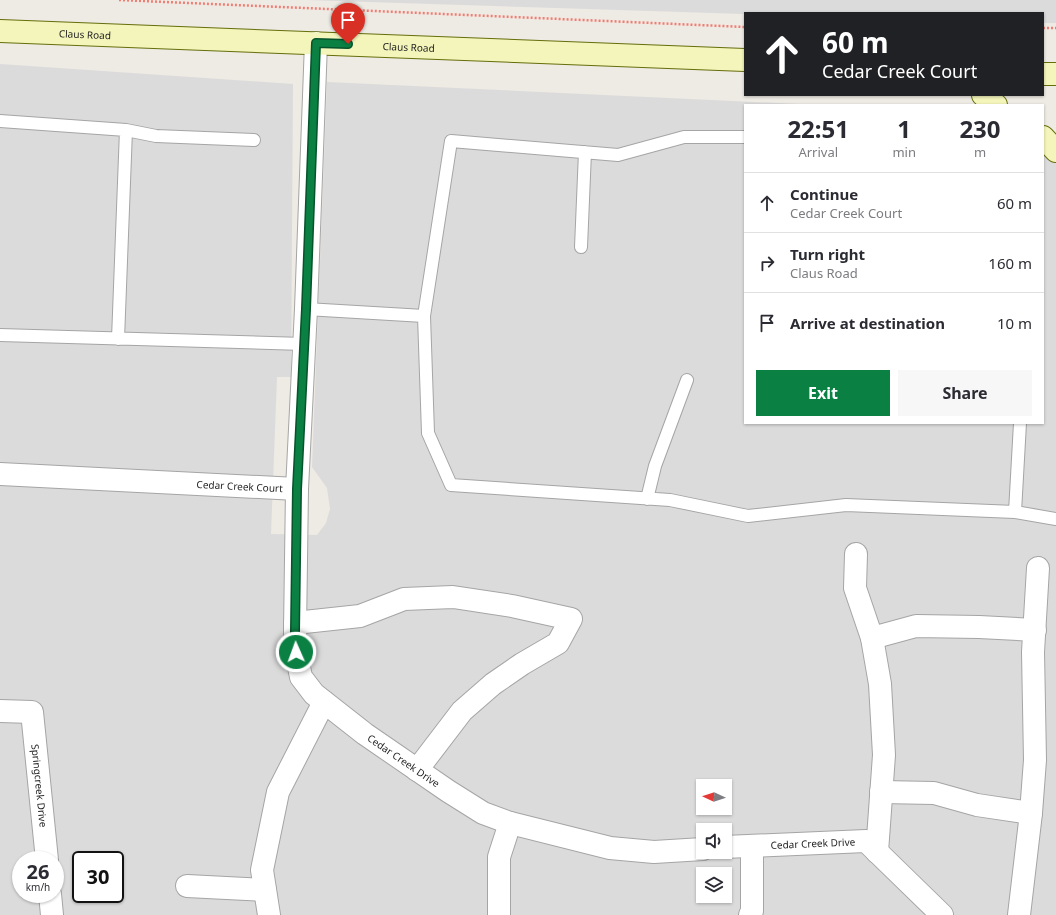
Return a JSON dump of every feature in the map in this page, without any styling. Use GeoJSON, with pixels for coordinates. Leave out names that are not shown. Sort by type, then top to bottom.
{"type":"FeatureCollection","features":[{"type":"Feature","properties":{"kind":"main road","name":"Claus Road"},"geometry":{"type":"LineString","coordinates":[[0,31],[744,60]]}},
{"type":"Feature","properties":{"kind":"main road"},"geometry":{"type":"LineString","coordinates":[[1044,74],[1056,74]]}},
{"type":"Feature","properties":{"kind":"main road"},"geometry":{"type":"LineString","coordinates":[[984,96],[995,104]]}},
{"type":"Feature","properties":{"kind":"main road"},"geometry":{"type":"LineString","coordinates":[[1044,138],[1056,150]]}},
{"type":"Feature","properties":{"kind":"street","name":"Cedar Creek Court"},"geometry":{"type":"LineString","coordinates":[[0,474],[297,489],[306,309],[316,43]]}},
{"type":"Feature","properties":{"kind":"street","name":"Cedar Creek Drive"},"geometry":{"type":"LineString","coordinates":[[297,489],[296,652],[301,677],[314,694],[365,734],[448,792],[484,813],[510,823],[610,848],[654,852],[696,849]]}},
{"type":"Feature","properties":{"kind":"street"},"geometry":{"type":"LineString","coordinates":[[856,554],[855,588],[872,638],[880,684],[884,754],[877,852]]}},
{"type":"Feature","properties":{"kind":"street"},"geometry":{"type":"LineString","coordinates":[[1019,915],[1031,813],[1035,760],[1034,652],[1038,568]]}},
{"type":"Feature","properties":{"kind":"street"},"geometry":{"type":"LineString","coordinates":[[295,623],[360,616],[404,599],[453,597],[512,606],[571,619],[558,643],[522,664],[493,684],[462,711],[417,770]]}},
{"type":"Feature","properties":{"kind":"street"},"geometry":{"type":"LineString","coordinates":[[872,638],[916,626],[1035,630]]}},
{"type":"Feature","properties":{"kind":"street"},"geometry":{"type":"LineString","coordinates":[[269,915],[262,870],[278,792],[324,702]]}},
{"type":"Feature","properties":{"kind":"street","name":"Springcreek Drive"},"geometry":{"type":"LineString","coordinates":[[0,711],[32,712],[46,851]]}},
{"type":"Feature","properties":{"kind":"street"},"geometry":{"type":"LineString","coordinates":[[881,792],[934,793],[978,805],[1031,813]]}},
{"type":"Feature","properties":{"kind":"street"},"geometry":{"type":"LineString","coordinates":[[499,915],[499,857],[510,823]]}},
{"type":"Feature","properties":{"kind":"street","name":"Cedar Creek Drive"},"geometry":{"type":"LineString","coordinates":[[732,847],[866,841],[942,915]]}},
{"type":"Feature","properties":{"kind":"street"},"geometry":{"type":"LineString","coordinates":[[752,846],[753,914]]}},
{"type":"Feature","properties":{"kind":"street"},"geometry":{"type":"LineString","coordinates":[[187,886],[265,890]]}},
{"type":"Feature","properties":{"kind":"street"},"geometry":{"type":"LineString","coordinates":[[51,903],[52,915]]}},
{"type":"Feature","properties":{"kind":"lane"},"geometry":{"type":"LineString","coordinates":[[0,121],[126,130],[156,136],[254,140]]}},
{"type":"Feature","properties":{"kind":"lane"},"geometry":{"type":"LineString","coordinates":[[118,339],[126,130]]}},
{"type":"Feature","properties":{"kind":"lane"},"geometry":{"type":"LineString","coordinates":[[744,137],[684,137],[618,155],[452,141],[424,316],[428,433],[451,485],[670,500],[748,516],[846,505],[1015,512],[1056,519]]}},
{"type":"Feature","properties":{"kind":"lane"},"geometry":{"type":"LineString","coordinates":[[581,247],[585,152]]}},
{"type":"Feature","properties":{"kind":"lane"},"geometry":{"type":"LineString","coordinates":[[306,309],[424,316]]}},
{"type":"Feature","properties":{"kind":"lane"},"geometry":{"type":"LineString","coordinates":[[0,335],[304,344]]}},
{"type":"Feature","properties":{"kind":"lane"},"geometry":{"type":"LineString","coordinates":[[647,499],[655,466],[687,380]]}},
{"type":"Feature","properties":{"kind":"lane"},"geometry":{"type":"LineString","coordinates":[[1015,512],[1020,424]]}},
{"type":"Feature","properties":{"kind":"path"},"geometry":{"type":"LineString","coordinates":[[119,0],[744,27]]}},
{"type":"Feature","properties":{"kind":"path"},"geometry":{"type":"LineString","coordinates":[[1044,28],[1056,28]]}},
{"type":"Feature","properties":{"kind":"shaded area"},"geometry":{"type":"Polygon","coordinates":[[[306,0],[1056,0],[1056,23],[1044,23],[1044,12],[744,12],[744,14],[306,0]]]}},
{"type":"Feature","properties":{"kind":"shaded area"},"geometry":{"type":"Polygon","coordinates":[[[0,64],[293,84],[291,377],[277,377],[271,534],[317,535],[326,523],[330,509],[327,488],[312,467],[327,82],[798,104],[744,104],[744,424],[1044,424],[1044,140],[1056,150],[1056,915],[0,915],[0,64]]]}},
{"type":"Feature","properties":{"kind":"route"},"geometry":{"type":"LineString","coordinates":[[296,652],[297,489],[306,309],[316,43],[348,44]]}}]}
